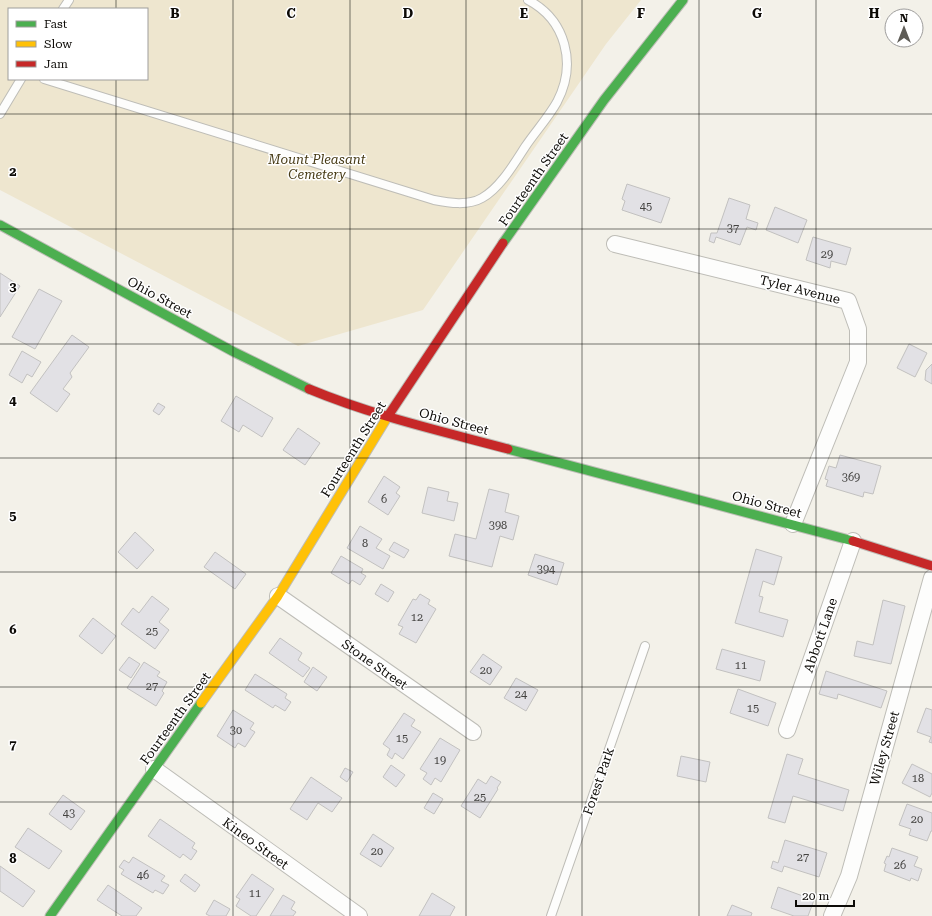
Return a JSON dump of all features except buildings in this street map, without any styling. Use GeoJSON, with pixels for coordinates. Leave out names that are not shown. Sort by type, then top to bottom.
{"type":"FeatureCollection","features":[{"type":"Feature","properties":{"kind":"street","name":"Fourteenth Street"},"geometry":{"type":"LineString","coordinates":[[50,916],[278,596],[387,417],[522,215],[604,100],[683,0]]}},
{"type":"Feature","properties":{"kind":"street","name":"Ohio Street"},"geometry":{"type":"LineString","coordinates":[[0,224],[256,364],[289,381],[350,406],[793,524],[932,566]]}},
{"type":"Feature","properties":{"kind":"street","name":"Tyler Avenue"},"geometry":{"type":"LineString","coordinates":[[614,244],[848,301],[858,329],[858,362],[793,524]]}},
{"type":"Feature","properties":{"kind":"street","name":"Abbott Lane"},"geometry":{"type":"LineString","coordinates":[[787,730],[853,541]]}},
{"type":"Feature","properties":{"kind":"street","name":"Wiley Street"},"geometry":{"type":"LineString","coordinates":[[832,916],[848,876],[932,578]]}},
{"type":"Feature","properties":{"kind":"street","name":"Stone Street"},"geometry":{"type":"LineString","coordinates":[[278,596],[473,732]]}},
{"type":"Feature","properties":{"kind":"street","name":"Kineo Street"},"geometry":{"type":"LineString","coordinates":[[154,769],[359,916]]}},
{"type":"Feature","properties":{"kind":"lane"},"geometry":{"type":"LineString","coordinates":[[47,80],[434,200],[449,203],[473,201],[483,198],[502,181],[557,102],[565,78],[567,66],[566,52],[556,23],[548,13],[528,0]]}},
{"type":"Feature","properties":{"kind":"lane"},"geometry":{"type":"LineString","coordinates":[[0,114],[20,80]]}},
{"type":"Feature","properties":{"kind":"lane","name":"Forest Park"},"geometry":{"type":"LineString","coordinates":[[551,916],[645,646]]}},
{"type":"Feature","properties":{"kind":"green space","name":"Mount Pleasant Cemetery"},"geometry":{"type":"Polygon","coordinates":[[[0,0],[641,0],[606,44],[423,310],[298,346],[0,190],[0,0]]]}},
{"type":"Feature","properties":{"kind":"traffic: fast"},"geometry":{"type":"LineString","coordinates":[[503,243],[604,100],[683,0]]}},
{"type":"Feature","properties":{"kind":"traffic: fast"},"geometry":{"type":"LineString","coordinates":[[0,225],[234,352],[309,389]]}},
{"type":"Feature","properties":{"kind":"traffic: fast"},"geometry":{"type":"LineString","coordinates":[[508,449],[853,541]]}},
{"type":"Feature","properties":{"kind":"traffic: fast"},"geometry":{"type":"LineString","coordinates":[[50,916],[201,703]]}},
{"type":"Feature","properties":{"kind":"traffic: slow"},"geometry":{"type":"LineString","coordinates":[[201,703],[278,596],[388,416]]}},
{"type":"Feature","properties":{"kind":"traffic: jam"},"geometry":{"type":"LineString","coordinates":[[388,416],[503,243]]}},
{"type":"Feature","properties":{"kind":"traffic: jam"},"geometry":{"type":"LineString","coordinates":[[309,389],[333,399],[383,415],[508,449]]}},
{"type":"Feature","properties":{"kind":"traffic: jam"},"geometry":{"type":"LineString","coordinates":[[853,541],[932,566]]}}]}
